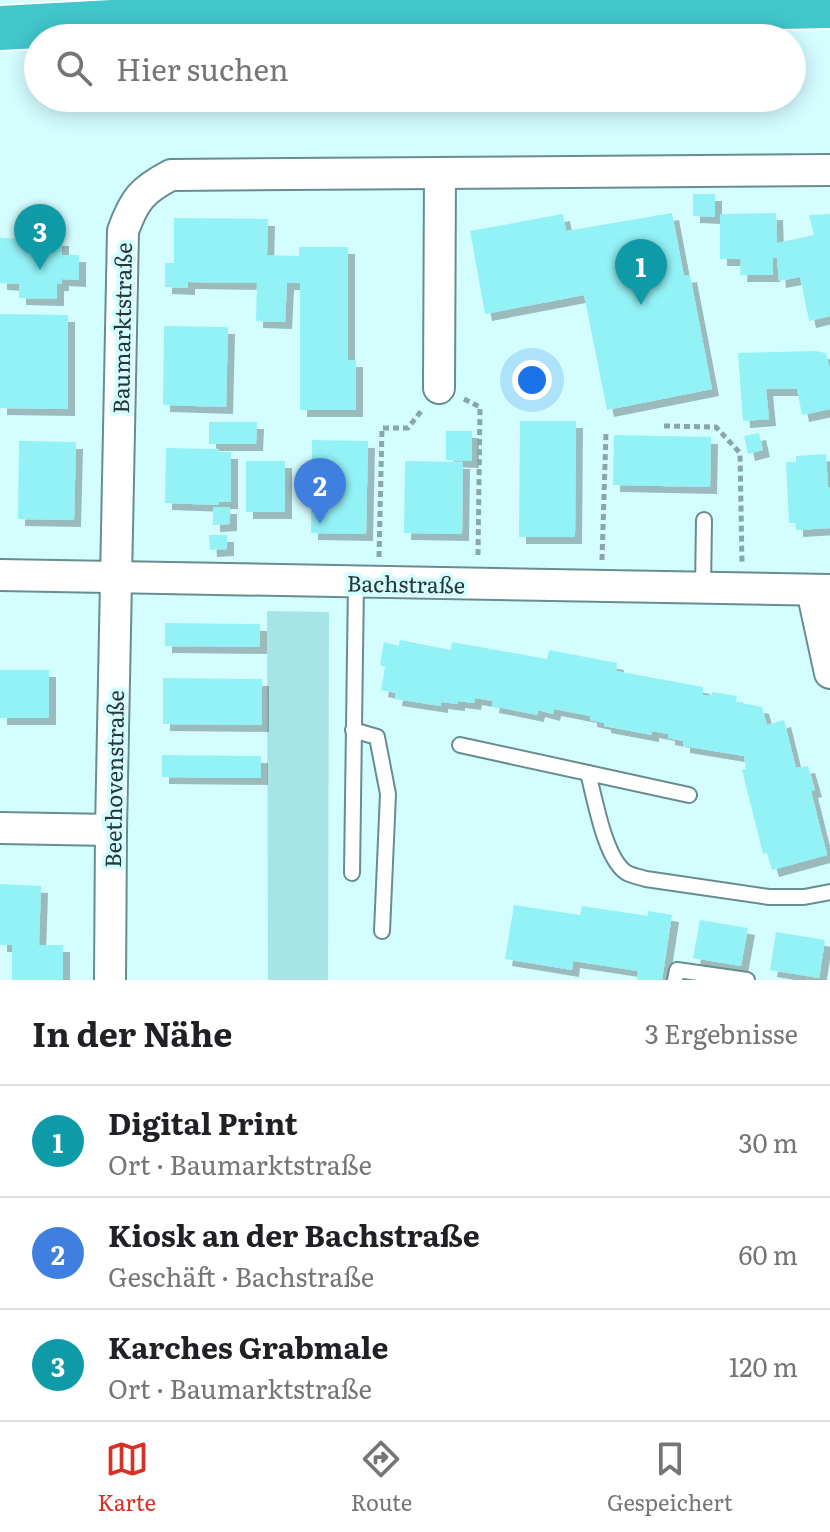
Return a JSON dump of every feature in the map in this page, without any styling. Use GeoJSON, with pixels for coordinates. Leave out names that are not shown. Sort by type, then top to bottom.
{"type":"FeatureCollection","features":[{"type":"Feature","properties":{"kind":"highway"},"geometry":{"type":"LineString","coordinates":[[75,24],[188,18],[830,6]]}},
{"type":"Feature","properties":{"kind":"highway"},"geometry":{"type":"LineString","coordinates":[[0,28],[24,27]]}},
{"type":"Feature","properties":{"kind":"street","name":"Baumarktstraße"},"geometry":{"type":"LineString","coordinates":[[117,578],[123,231],[131,209],[149,187],[171,175],[830,170]]}},
{"type":"Feature","properties":{"kind":"street"},"geometry":{"type":"LineString","coordinates":[[439,388],[440,173]]}},
{"type":"Feature","properties":{"kind":"street","name":"Bachstraße"},"geometry":{"type":"LineString","coordinates":[[0,575],[821,590]]}},
{"type":"Feature","properties":{"kind":"street","name":"Beethovenstraße"},"geometry":{"type":"LineString","coordinates":[[110,980],[117,578]]}},
{"type":"Feature","properties":{"kind":"street"},"geometry":{"type":"LineString","coordinates":[[821,590],[830,673]]}},
{"type":"Feature","properties":{"kind":"street"},"geometry":{"type":"LineString","coordinates":[[0,828],[111,830]]}},
{"type":"Feature","properties":{"kind":"lane"},"geometry":{"type":"LineString","coordinates":[[703,588],[704,520]]}},
{"type":"Feature","properties":{"kind":"lane"},"geometry":{"type":"LineString","coordinates":[[352,873],[353,730],[367,582]]}},
{"type":"Feature","properties":{"kind":"lane"},"geometry":{"type":"LineString","coordinates":[[353,730],[377,737],[388,794],[382,931]]}},
{"type":"Feature","properties":{"kind":"lane"},"geometry":{"type":"LineString","coordinates":[[460,745],[689,795]]}},
{"type":"Feature","properties":{"kind":"lane"},"geometry":{"type":"LineString","coordinates":[[588,773],[608,847],[627,873],[646,879],[769,897],[804,897],[830,892]]}},
{"type":"Feature","properties":{"kind":"lane"},"geometry":{"type":"LineString","coordinates":[[675,980],[677,970],[747,980]]}},
{"type":"Feature","properties":{"kind":"path"},"geometry":{"type":"LineString","coordinates":[[367,582],[382,428],[408,428],[439,388],[480,407],[478,584]]}},
{"type":"Feature","properties":{"kind":"path"},"geometry":{"type":"LineString","coordinates":[[664,426],[716,427],[740,453],[742,588]]}},
{"type":"Feature","properties":{"kind":"path"},"geometry":{"type":"LineString","coordinates":[[601,585],[606,432]]}},
{"type":"Feature","properties":{"kind":"shaded area"},"geometry":{"type":"Polygon","coordinates":[[[267,611],[329,612],[328,980],[268,980],[267,611]]]}},
{"type":"Feature","properties":{"kind":"building"},"geometry":{"type":"Polygon","coordinates":[[[693,194],[715,194],[715,217],[693,216],[693,194]]]}},
{"type":"Feature","properties":{"kind":"building"},"geometry":{"type":"Polygon","coordinates":[[[672,213],[684,276],[690,275],[712,389],[607,410],[584,295],[485,314],[470,231],[563,214],[566,231],[672,213]]]}},
{"type":"Feature","properties":{"kind":"building"},"geometry":{"type":"Polygon","coordinates":[[[776,213],[777,243],[814,235],[809,215],[830,214],[830,316],[809,321],[800,277],[779,281],[777,258],[773,258],[773,275],[740,275],[741,259],[720,259],[720,214],[776,213]]]}},
{"type":"Feature","properties":{"kind":"building"},"geometry":{"type":"Polygon","coordinates":[[[174,218],[268,219],[267,255],[299,256],[299,247],[348,247],[348,360],[356,360],[356,410],[300,410],[300,283],[287,283],[285,322],[256,321],[257,283],[188,282],[188,288],[165,287],[165,263],[174,263],[174,218]]]}},
{"type":"Feature","properties":{"kind":"building"},"geometry":{"type":"Polygon","coordinates":[[[0,238],[62,239],[62,255],[79,255],[79,280],[62,279],[62,284],[57,284],[57,299],[19,298],[19,284],[0,283],[0,238]]]}},
{"type":"Feature","properties":{"kind":"building"},"geometry":{"type":"Polygon","coordinates":[[[0,314],[68,315],[68,409],[0,408],[0,314]]]}},
{"type":"Feature","properties":{"kind":"building"},"geometry":{"type":"Polygon","coordinates":[[[164,326],[228,327],[226,407],[163,405],[164,326]]]}},
{"type":"Feature","properties":{"kind":"building"},"geometry":{"type":"Polygon","coordinates":[[[738,353],[826,353],[830,370],[830,409],[802,415],[797,389],[766,389],[769,419],[743,421],[738,353]]]}},
{"type":"Feature","properties":{"kind":"building"},"geometry":{"type":"Polygon","coordinates":[[[520,421],[576,421],[575,537],[519,537],[520,421]]]}},
{"type":"Feature","properties":{"kind":"building"},"geometry":{"type":"Polygon","coordinates":[[[209,422],[257,422],[256,444],[209,444],[209,422]]]}},
{"type":"Feature","properties":{"kind":"building"},"geometry":{"type":"Polygon","coordinates":[[[446,431],[472,431],[472,461],[446,460],[446,431]]]}},
{"type":"Feature","properties":{"kind":"building"},"geometry":{"type":"Polygon","coordinates":[[[759,433],[763,450],[748,454],[744,436],[759,433]]]}},
{"type":"Feature","properties":{"kind":"building"},"geometry":{"type":"Polygon","coordinates":[[[614,435],[711,437],[710,487],[613,485],[614,435]]]}},
{"type":"Feature","properties":{"kind":"building"},"geometry":{"type":"Polygon","coordinates":[[[312,440],[368,441],[366,534],[311,533],[312,440]]]}},
{"type":"Feature","properties":{"kind":"building"},"geometry":{"type":"Polygon","coordinates":[[[19,441],[76,442],[74,520],[18,519],[19,441]]]}},
{"type":"Feature","properties":{"kind":"building"},"geometry":{"type":"Polygon","coordinates":[[[166,448],[231,452],[231,502],[219,502],[219,505],[165,503],[166,448]]]}},
{"type":"Feature","properties":{"kind":"building"},"geometry":{"type":"Polygon","coordinates":[[[826,454],[830,528],[796,530],[796,523],[789,523],[786,462],[796,462],[796,456],[826,454]]]}},
{"type":"Feature","properties":{"kind":"building"},"geometry":{"type":"Polygon","coordinates":[[[246,461],[285,461],[285,512],[246,512],[246,461]]]}},
{"type":"Feature","properties":{"kind":"building"},"geometry":{"type":"Polygon","coordinates":[[[405,461],[463,462],[462,534],[404,533],[405,461]]]}},
{"type":"Feature","properties":{"kind":"building"},"geometry":{"type":"Polygon","coordinates":[[[213,507],[230,507],[230,524],[213,525],[213,507]]]}},
{"type":"Feature","properties":{"kind":"building"},"geometry":{"type":"Polygon","coordinates":[[[209,535],[227,535],[227,549],[210,550],[209,535]]]}},
{"type":"Feature","properties":{"kind":"building"},"geometry":{"type":"Polygon","coordinates":[[[165,623],[260,624],[260,647],[165,646],[165,623]]]}},
{"type":"Feature","properties":{"kind":"building"},"geometry":{"type":"Polygon","coordinates":[[[400,640],[451,650],[452,642],[547,659],[549,650],[617,663],[616,671],[703,687],[703,695],[711,696],[712,692],[737,696],[736,702],[762,707],[767,725],[784,720],[796,768],[808,766],[827,855],[772,870],[767,853],[763,854],[742,770],[746,769],[744,756],[683,746],[683,741],[668,738],[668,734],[652,731],[652,735],[604,726],[604,723],[590,720],[590,716],[554,709],[553,714],[538,710],[537,715],[492,706],[493,701],[475,698],[474,703],[441,702],[441,706],[395,699],[396,693],[381,690],[385,667],[380,665],[384,642],[399,646],[400,640]]]}},
{"type":"Feature","properties":{"kind":"building"},"geometry":{"type":"Polygon","coordinates":[[[0,670],[49,670],[49,718],[0,718],[0,670]]]}},
{"type":"Feature","properties":{"kind":"building"},"geometry":{"type":"Polygon","coordinates":[[[163,678],[262,679],[262,725],[163,724],[163,678]]]}},
{"type":"Feature","properties":{"kind":"building"},"geometry":{"type":"Polygon","coordinates":[[[162,755],[261,756],[261,778],[162,777],[162,755]]]}},
{"type":"Feature","properties":{"kind":"building"},"geometry":{"type":"Polygon","coordinates":[[[0,884],[41,886],[39,945],[63,945],[63,980],[12,980],[12,945],[0,945],[0,884]]]}},
{"type":"Feature","properties":{"kind":"building"},"geometry":{"type":"Polygon","coordinates":[[[514,905],[580,915],[582,906],[648,916],[648,911],[672,915],[662,980],[637,980],[638,971],[573,961],[572,970],[505,959],[514,905]]]}},
{"type":"Feature","properties":{"kind":"building"},"geometry":{"type":"Polygon","coordinates":[[[700,920],[748,928],[741,966],[693,958],[700,920]]]}},
{"type":"Feature","properties":{"kind":"building"},"geometry":{"type":"Polygon","coordinates":[[[776,932],[825,940],[819,978],[770,970],[776,932]]]}},
{"type":"Feature","properties":{"kind":"place","name":"Karches Grabmale"},"geometry":{"type":"Point","coordinates":[40,270]}},
{"type":"Feature","properties":{"kind":"place","name":"Digital Print"},"geometry":{"type":"Point","coordinates":[641,305]}},
{"type":"Feature","properties":{"kind":"place","name":"Kiosk an der Bachstraße"},"geometry":{"type":"Point","coordinates":[320,524]}}]}
